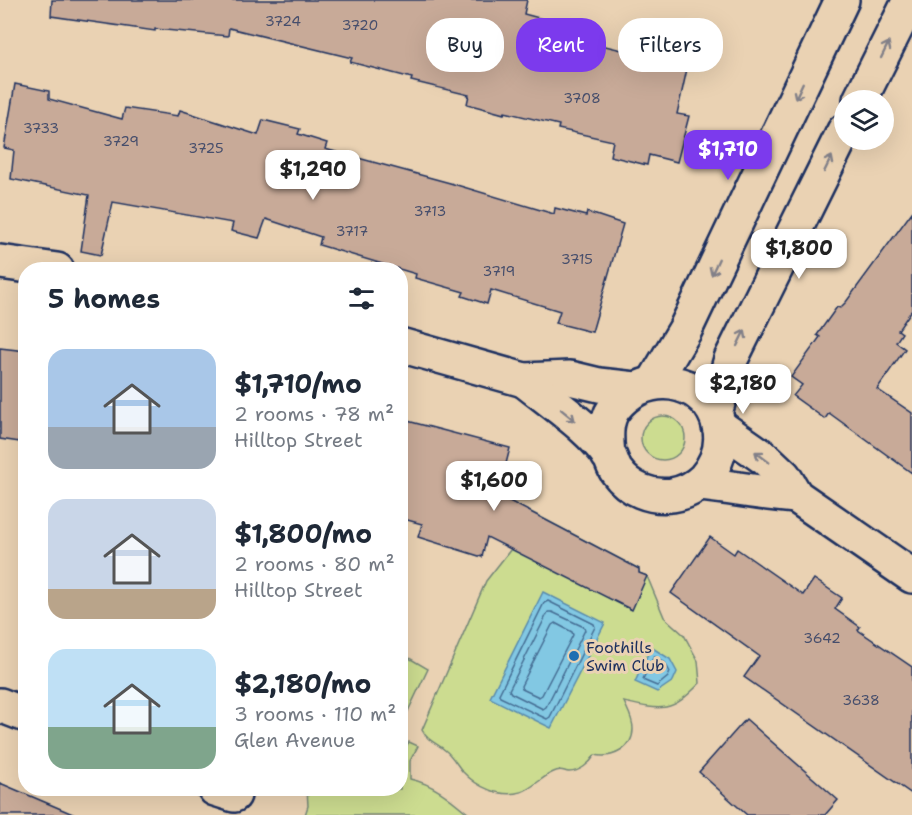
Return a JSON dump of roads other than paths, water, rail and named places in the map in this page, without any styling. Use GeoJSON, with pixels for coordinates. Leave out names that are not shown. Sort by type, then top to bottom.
{"type":"FeatureCollection","features":[{"type":"Feature","properties":{"kind":"street"},"geometry":{"type":"LineString","coordinates":[[608,455],[606,436],[609,417],[620,401],[644,386],[685,330],[842,0]]}},
{"type":"Feature","properties":{"kind":"street"},"geometry":{"type":"LineString","coordinates":[[865,90],[910,0]]}},
{"type":"Feature","properties":{"kind":"street"},"geometry":{"type":"LineString","coordinates":[[524,380],[584,428],[608,455],[617,471],[629,485],[646,494],[664,496],[683,493],[699,484],[712,470],[720,452],[717,419],[731,359],[835,150]]}},
{"type":"Feature","properties":{"kind":"street"},"geometry":{"type":"LineString","coordinates":[[0,262],[18,265]]}},
{"type":"Feature","properties":{"kind":"street"},"geometry":{"type":"LineString","coordinates":[[408,347],[524,380],[570,378],[599,385],[644,386],[671,382],[689,388],[704,398],[717,419],[784,476],[796,496],[912,576]]}},
{"type":"Feature","properties":{"kind":"street"},"geometry":{"type":"LineString","coordinates":[[699,484],[724,486],[768,495],[796,496]]}},
{"type":"Feature","properties":{"kind":"street"},"geometry":{"type":"LineString","coordinates":[[0,705],[18,712]]}},
{"type":"Feature","properties":{"kind":"water"},"geometry":{"type":"Polygon","coordinates":[[[543,592],[605,623],[551,728],[490,698],[543,592]]]}},
{"type":"Feature","properties":{"kind":"water"},"geometry":{"type":"Polygon","coordinates":[[[651,647],[670,659],[677,672],[673,681],[657,692],[635,682],[651,647]]]}},
{"type":"Feature","properties":{"kind":"place","name":"Foothills Swim Club"},"geometry":{"type":"Point","coordinates":[574,656]}}]}
